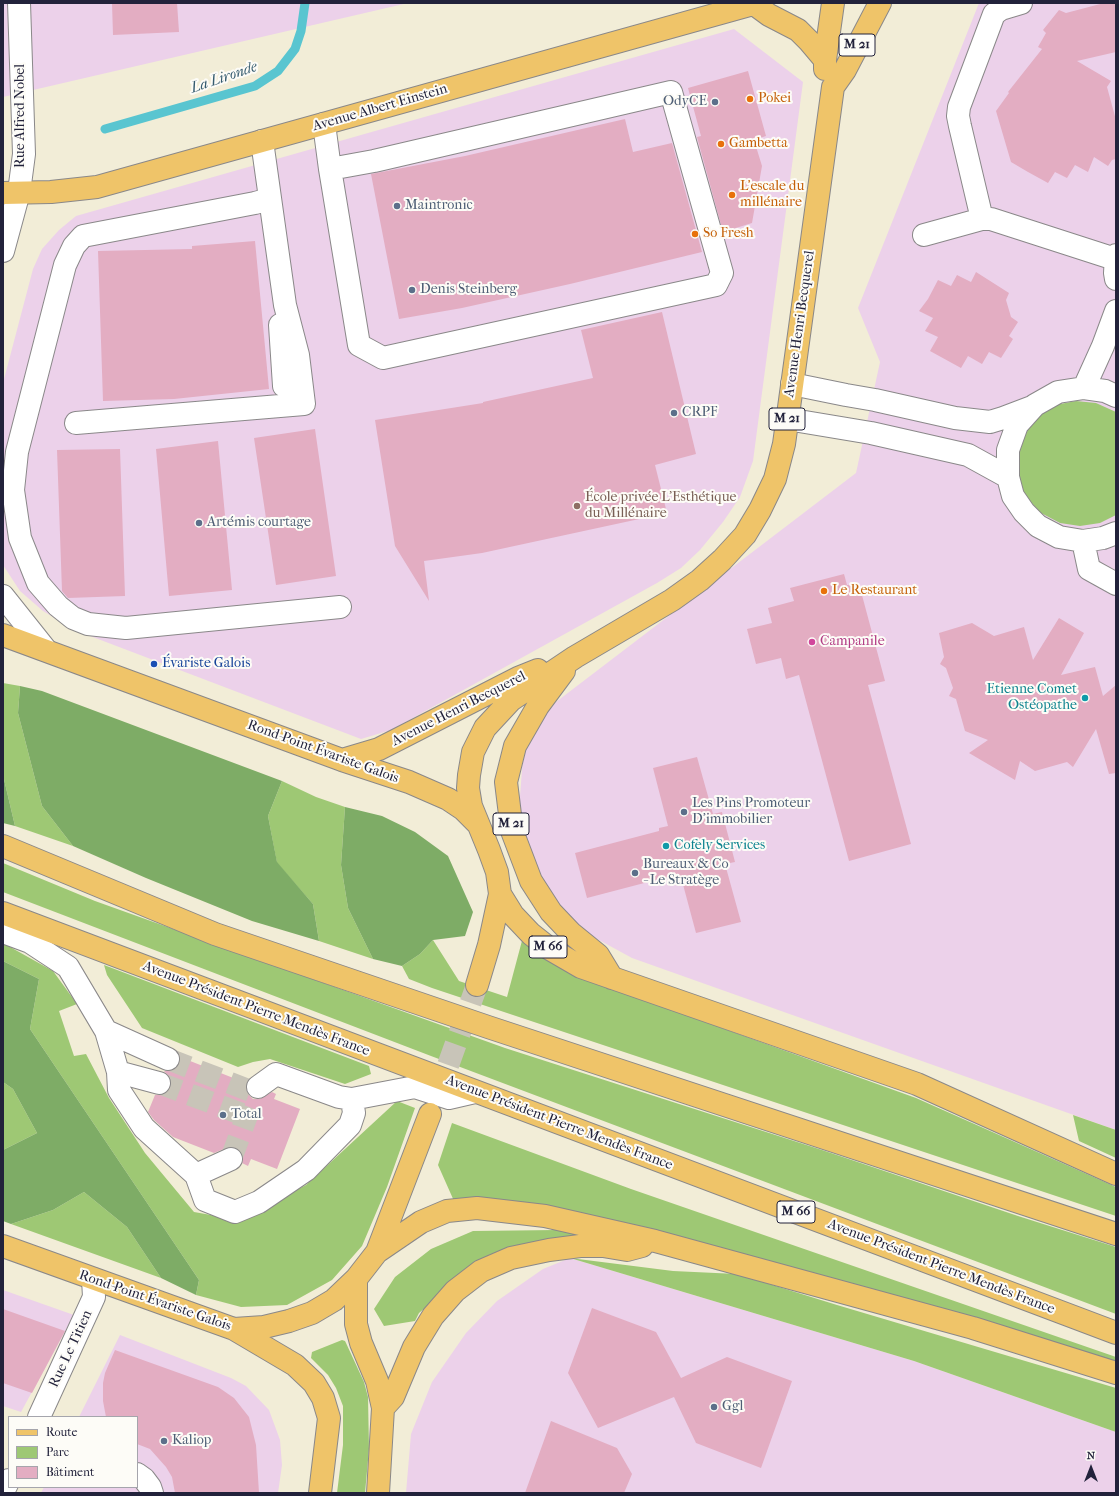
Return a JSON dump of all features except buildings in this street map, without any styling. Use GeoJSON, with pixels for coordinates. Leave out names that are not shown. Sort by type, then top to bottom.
{"type":"FeatureCollection","features":[{"type":"Feature","properties":{"kind":"main road","name":"Avenue Albert Einstein"},"geometry":{"type":"LineString","coordinates":[[11,192],[52,192],[97,187],[756,3],[769,15],[798,30],[825,60]]}},
{"type":"Feature","properties":{"kind":"main road","name":"Avenue Henri Becquerel"},"geometry":{"type":"LineString","coordinates":[[477,823],[468,788],[469,775],[473,752],[485,728],[511,700],[575,657],[672,600],[700,580],[727,555],[745,535],[760,510],[775,479],[784,444],[832,86],[826,74],[825,60],[833,3]]}},
{"type":"Feature","properties":{"kind":"main road","name":"M 21"},"geometry":{"type":"LineString","coordinates":[[832,86],[845,70],[880,3]]}},
{"type":"Feature","properties":{"kind":"main road","name":"Rond-Point Évariste Galois"},"geometry":{"type":"LineString","coordinates":[[3,635],[342,760],[408,782],[448,799],[463,809],[477,823],[489,850],[497,872],[500,894],[489,945],[477,985]]}},
{"type":"Feature","properties":{"kind":"main road","name":"Avenue Henri Becquerel"},"geometry":{"type":"LineString","coordinates":[[342,760],[379,750],[518,678],[575,657]]}},
{"type":"Feature","properties":{"kind":"main road","name":"M 21"},"geometry":{"type":"LineString","coordinates":[[575,657],[538,706],[515,746],[506,782],[512,831],[531,881],[551,912],[572,933],[598,955],[612,978]]}},
{"type":"Feature","properties":{"kind":"main road"},"geometry":{"type":"LineString","coordinates":[[3,846],[215,934],[488,1028],[1116,1234]]}},
{"type":"Feature","properties":{"kind":"main road","name":"M 66"},"geometry":{"type":"LineString","coordinates":[[500,894],[513,915],[531,934],[550,949],[581,967],[917,1084],[1116,1174]]}},
{"type":"Feature","properties":{"kind":"main road","name":"Avenue Président Pierre Mendès France"},"geometry":{"type":"LineString","coordinates":[[3,913],[1116,1333]]}},
{"type":"Feature","properties":{"kind":"main road","name":"Rond-Point Évariste Galois"},"geometry":{"type":"LineString","coordinates":[[3,1246],[234,1329],[264,1327],[289,1321],[312,1313],[334,1300],[356,1279],[377,1252],[430,1114]]}},
{"type":"Feature","properties":{"kind":"main road"},"geometry":{"type":"LineString","coordinates":[[377,1252],[421,1222],[447,1211],[476,1208],[545,1216],[655,1241],[973,1328],[1116,1374]]}},
{"type":"Feature","properties":{"kind":"main road"},"geometry":{"type":"LineString","coordinates":[[383,1408],[393,1397],[414,1347],[433,1316],[455,1291],[481,1271],[511,1258],[549,1250],[580,1246],[603,1246],[627,1250],[655,1241]]}},
{"type":"Feature","properties":{"kind":"main road"},"geometry":{"type":"LineString","coordinates":[[356,1279],[356,1324],[361,1342],[377,1381],[383,1408],[378,1493]]}},
{"type":"Feature","properties":{"kind":"main road"},"geometry":{"type":"LineString","coordinates":[[234,1329],[295,1365],[314,1383],[323,1398],[329,1418],[320,1493]]}},
{"type":"Feature","properties":{"kind":"street","name":"Rue Alfred Nobel"},"geometry":{"type":"LineString","coordinates":[[3,251],[11,192],[24,154],[19,3]]}},
{"type":"Feature","properties":{"kind":"street"},"geometry":{"type":"LineString","coordinates":[[982,219],[960,126],[958,116],[959,107],[994,14],[1001,9],[1021,3]]}},
{"type":"Feature","properties":{"kind":"street"},"geometry":{"type":"LineString","coordinates":[[324,124],[330,169],[360,345],[383,358],[716,285],[722,273],[671,92],[374,161],[330,169]]}},
{"type":"Feature","properties":{"kind":"street"},"geometry":{"type":"LineString","coordinates":[[76,424],[304,404],[298,355],[284,305],[262,141]]}},
{"type":"Feature","properties":{"kind":"street"},"geometry":{"type":"LineString","coordinates":[[270,199],[231,208],[83,236],[74,246],[65,265],[17,452],[14,490],[20,538],[38,583],[58,606],[72,618],[88,624],[126,628],[340,607]]}},
{"type":"Feature","properties":{"kind":"street"},"geometry":{"type":"LineString","coordinates":[[924,235],[982,219],[991,219],[1116,264]]}},
{"type":"Feature","properties":{"kind":"street"},"geometry":{"type":"LineString","coordinates":[[284,305],[280,326],[284,386]]}},
{"type":"Feature","properties":{"kind":"street"},"geometry":{"type":"LineString","coordinates":[[1084,388],[1103,346],[1116,310]]}},
{"type":"Feature","properties":{"kind":"street"},"geometry":{"type":"LineString","coordinates":[[792,384],[956,418],[990,422],[1034,405],[1058,392],[1084,388],[1105,391],[1116,396]]}},
{"type":"Feature","properties":{"kind":"street"},"geometry":{"type":"LineString","coordinates":[[1034,405],[1017,425],[1008,450],[1008,477],[1014,496],[1024,512],[1038,526],[1059,537],[1082,541],[1103,538],[1116,533]]}},
{"type":"Feature","properties":{"kind":"street"},"geometry":{"type":"LineString","coordinates":[[787,419],[871,433],[968,455],[1008,477]]}},
{"type":"Feature","properties":{"kind":"street"},"geometry":{"type":"LineString","coordinates":[[1082,541],[1089,569],[1116,584]]}},
{"type":"Feature","properties":{"kind":"street"},"geometry":{"type":"LineString","coordinates":[[3,596],[46,650]]}},
{"type":"Feature","properties":{"kind":"street"},"geometry":{"type":"LineString","coordinates":[[3,932],[30,942],[68,967],[106,1031],[118,1072],[120,1090],[144,1128],[196,1175],[205,1200],[235,1212],[259,1202],[306,1170],[350,1125],[354,1114],[352,1099]]}},
{"type":"Feature","properties":{"kind":"street"},"geometry":{"type":"LineString","coordinates":[[106,1031],[168,1059]]}},
{"type":"Feature","properties":{"kind":"street"},"geometry":{"type":"LineString","coordinates":[[118,1072],[159,1083]]}},
{"type":"Feature","properties":{"kind":"street"},"geometry":{"type":"LineString","coordinates":[[258,1087],[276,1074],[339,1097],[352,1099],[415,1087],[449,1098],[475,1092]]}},
{"type":"Feature","properties":{"kind":"street"},"geometry":{"type":"LineString","coordinates":[[196,1175],[231,1159]]}},
{"type":"Feature","properties":{"kind":"street","name":"Rue Le Titien"},"geometry":{"type":"LineString","coordinates":[[40,1416],[94,1297],[93,1279]]}},
{"type":"Feature","properties":{"kind":"street"},"geometry":{"type":"LineString","coordinates":[[138,1475],[150,1486],[152,1493]]}},
{"type":"Feature","properties":{"kind":"street"},"geometry":{"type":"LineString","coordinates":[[3,1492],[8,1482]]}},
{"type":"Feature","properties":{"kind":"shaded area"},"geometry":{"type":"Polygon","coordinates":[[[3,3],[408,3],[3,97],[3,3]]]}},
{"type":"Feature","properties":{"kind":"shaded area"},"geometry":{"type":"Polygon","coordinates":[[[979,3],[1116,3],[1116,1130],[632,958],[577,928],[547,889],[518,823],[524,743],[556,702],[856,473],[880,362],[858,308],[979,3]]]}},
{"type":"Feature","properties":{"kind":"shaded area"},"geometry":{"type":"Polygon","coordinates":[[[734,29],[803,82],[753,461],[740,497],[723,522],[700,550],[681,568],[657,583],[391,730],[361,739],[77,631],[43,611],[20,591],[3,565],[3,383],[33,269],[42,249],[59,230],[76,216],[734,29]]]}},
{"type":"Feature","properties":{"kind":"shaded area"},"geometry":{"type":"Polygon","coordinates":[[[570,1258],[914,1361],[1116,1432],[1116,1493],[406,1493],[411,1434],[432,1382],[466,1333],[497,1301],[543,1269],[570,1258]]]}},
{"type":"Feature","properties":{"kind":"shaded area"},"geometry":{"type":"Polygon","coordinates":[[[3,1290],[74,1315],[21,1412],[3,1406],[3,1290]]]}},
{"type":"Feature","properties":{"kind":"shaded area"},"geometry":{"type":"Polygon","coordinates":[[[120,1335],[231,1378],[246,1386],[269,1410],[280,1440],[282,1465],[278,1493],[41,1493],[44,1488],[138,1488],[138,1416],[80,1416],[120,1335]]]}},
{"type":"Feature","properties":{"kind":"green space"},"geometry":{"type":"Polygon","coordinates":[[[1076,401],[1096,403],[1116,412],[1116,515],[1100,523],[1080,526],[1060,523],[1041,513],[1026,497],[1018,477],[1017,455],[1024,435],[1037,417],[1055,405],[1076,401]]]}},
{"type":"Feature","properties":{"kind":"green space"},"geometry":{"type":"Polygon","coordinates":[[[3,683],[20,686],[18,713],[42,806],[73,846],[15,826],[3,775],[3,683]]]}},
{"type":"Feature","properties":{"kind":"green space"},"geometry":{"type":"Polygon","coordinates":[[[20,686],[42,691],[282,781],[268,816],[277,862],[313,904],[319,941],[252,921],[146,878],[73,846],[42,806],[18,713],[20,686]]]}},
{"type":"Feature","properties":{"kind":"green space"},"geometry":{"type":"Polygon","coordinates":[[[3,775],[15,826],[3,823],[3,775]]]}},
{"type":"Feature","properties":{"kind":"green space"},"geometry":{"type":"Polygon","coordinates":[[[282,781],[316,797],[345,807],[341,865],[348,908],[373,959],[319,941],[313,904],[277,863],[268,816],[282,781]]]}},
{"type":"Feature","properties":{"kind":"green space"},"geometry":{"type":"Polygon","coordinates":[[[345,807],[382,816],[415,832],[448,856],[473,912],[465,936],[433,940],[420,954],[402,966],[373,959],[348,908],[341,865],[345,807]]]}},
{"type":"Feature","properties":{"kind":"green space"},"geometry":{"type":"Polygon","coordinates":[[[3,863],[95,901],[505,1048],[1116,1247],[1116,1314],[431,1056],[3,892],[3,863]]]}},
{"type":"Feature","properties":{"kind":"green space"},"geometry":{"type":"Polygon","coordinates":[[[523,937],[719,1027],[916,1098],[1116,1187],[1116,1216],[432,988],[409,979],[402,966],[420,954],[433,940],[459,981],[507,997],[523,937]]]}},
{"type":"Feature","properties":{"kind":"green space"},"geometry":{"type":"Polygon","coordinates":[[[3,943],[53,971],[77,1004],[59,1011],[74,1056],[86,1054],[109,1098],[145,1153],[194,1212],[239,1220],[306,1185],[397,1101],[415,1108],[387,1187],[362,1246],[332,1280],[287,1305],[241,1307],[196,1295],[199,1280],[30,1029],[39,979],[3,961],[3,943]]]}},
{"type":"Feature","properties":{"kind":"green space"},"geometry":{"type":"Polygon","coordinates":[[[3,961],[39,979],[30,1029],[199,1280],[196,1295],[161,1278],[127,1227],[84,1192],[53,1210],[11,1224],[3,1221],[3,1150],[37,1133],[13,1089],[3,1082],[3,961]]]}},
{"type":"Feature","properties":{"kind":"green space"},"geometry":{"type":"Polygon","coordinates":[[[104,965],[369,1066],[371,1074],[345,1084],[270,1059],[253,1062],[238,1067],[142,1028],[107,975],[104,965]]]}},
{"type":"Feature","properties":{"kind":"green space"},"geometry":{"type":"Polygon","coordinates":[[[3,1082],[13,1089],[37,1133],[3,1150],[3,1082]]]}},
{"type":"Feature","properties":{"kind":"green space"},"geometry":{"type":"Polygon","coordinates":[[[1073,1115],[1116,1130],[1116,1158],[1079,1141],[1073,1115]]]}},
{"type":"Feature","properties":{"kind":"green space"},"geometry":{"type":"Polygon","coordinates":[[[452,1123],[631,1189],[1116,1357],[1116,1362],[454,1201],[438,1165],[452,1123]]]}},
{"type":"Feature","properties":{"kind":"green space"},"geometry":{"type":"Polygon","coordinates":[[[84,1192],[127,1227],[161,1278],[11,1224],[53,1210],[84,1192]]]}},
{"type":"Feature","properties":{"kind":"green space"},"geometry":{"type":"Polygon","coordinates":[[[557,1230],[593,1237],[463,1275],[419,1313],[415,1321],[384,1326],[374,1309],[395,1277],[431,1249],[473,1231],[557,1230]]]}},
{"type":"Feature","properties":{"kind":"green space"},"geometry":{"type":"Polygon","coordinates":[[[570,1258],[673,1271],[737,1274],[1116,1388],[1116,1432],[914,1361],[570,1258]]]}},
{"type":"Feature","properties":{"kind":"green space"},"geometry":{"type":"Polygon","coordinates":[[[342,1340],[345,1341],[364,1382],[368,1397],[369,1449],[365,1493],[337,1493],[343,1445],[343,1406],[336,1388],[328,1375],[311,1358],[312,1352],[342,1340]]]}},
{"type":"Feature","properties":{"kind":"waterway","name":"La Lironde"},"geometry":{"type":"LineString","coordinates":[[105,129],[255,86],[278,71],[295,49],[301,31],[305,3]]}},
{"type":"Feature","properties":{"kind":"tunnel"},"geometry":{"type":"LineString","coordinates":[[437,1096],[477,985]]}},
{"type":"Feature","properties":{"kind":"tunnel"},"geometry":{"type":"LineString","coordinates":[[168,1059],[256,1093],[258,1087]]}},
{"type":"Feature","properties":{"kind":"tunnel"},"geometry":{"type":"LineString","coordinates":[[159,1083],[247,1116]]}},
{"type":"Feature","properties":{"kind":"tunnel"},"geometry":{"type":"LineString","coordinates":[[231,1159],[252,1102]]}},
{"type":"Feature","properties":{"kind":"place","name":"Pokei"},"geometry":{"type":"Point","coordinates":[750,99]}},
{"type":"Feature","properties":{"kind":"place","name":"OdyCE"},"geometry":{"type":"Point","coordinates":[715,102]}},
{"type":"Feature","properties":{"kind":"place","name":"Gambetta"},"geometry":{"type":"Point","coordinates":[721,144]}},
{"type":"Feature","properties":{"kind":"place","name":"L'escale du millénaire"},"geometry":{"type":"Point","coordinates":[732,195]}},
{"type":"Feature","properties":{"kind":"place","name":"Maintronic"},"geometry":{"type":"Point","coordinates":[397,206]}},
{"type":"Feature","properties":{"kind":"place","name":"So Fresh"},"geometry":{"type":"Point","coordinates":[695,234]}},
{"type":"Feature","properties":{"kind":"place","name":"Denis Steinberg"},"geometry":{"type":"Point","coordinates":[412,290]}},
{"type":"Feature","properties":{"kind":"place","name":"CRPF"},"geometry":{"type":"Point","coordinates":[674,413]}},
{"type":"Feature","properties":{"kind":"place","name":"École privée L'Esthétique du Millénaire"},"geometry":{"type":"Point","coordinates":[577,506]}},
{"type":"Feature","properties":{"kind":"place","name":"Artémis courtage"},"geometry":{"type":"Point","coordinates":[199,523]}},
{"type":"Feature","properties":{"kind":"place","name":"Le Restaurant"},"geometry":{"type":"Point","coordinates":[824,591]}},
{"type":"Feature","properties":{"kind":"place","name":"Campanile"},"geometry":{"type":"Point","coordinates":[812,642]}},
{"type":"Feature","properties":{"kind":"place","name":"Évariste Galois"},"geometry":{"type":"Point","coordinates":[154,664]}},
{"type":"Feature","properties":{"kind":"place","name":"Etienne Comet Ostéopathe"},"geometry":{"type":"Point","coordinates":[1085,698]}},
{"type":"Feature","properties":{"kind":"place","name":"Les Pins Promoteur D'immobilier"},"geometry":{"type":"Point","coordinates":[684,812]}},
{"type":"Feature","properties":{"kind":"place","name":"Cofely Services"},"geometry":{"type":"Point","coordinates":[666,846]}},
{"type":"Feature","properties":{"kind":"place","name":"Bureaux & Co - Le Stratège"},"geometry":{"type":"Point","coordinates":[635,873]}},
{"type":"Feature","properties":{"kind":"place","name":"Total"},"geometry":{"type":"Point","coordinates":[223,1115]}},
{"type":"Feature","properties":{"kind":"place","name":"Ggl"},"geometry":{"type":"Point","coordinates":[714,1407]}},
{"type":"Feature","properties":{"kind":"place","name":"Kaliop"},"geometry":{"type":"Point","coordinates":[164,1441]}}]}
